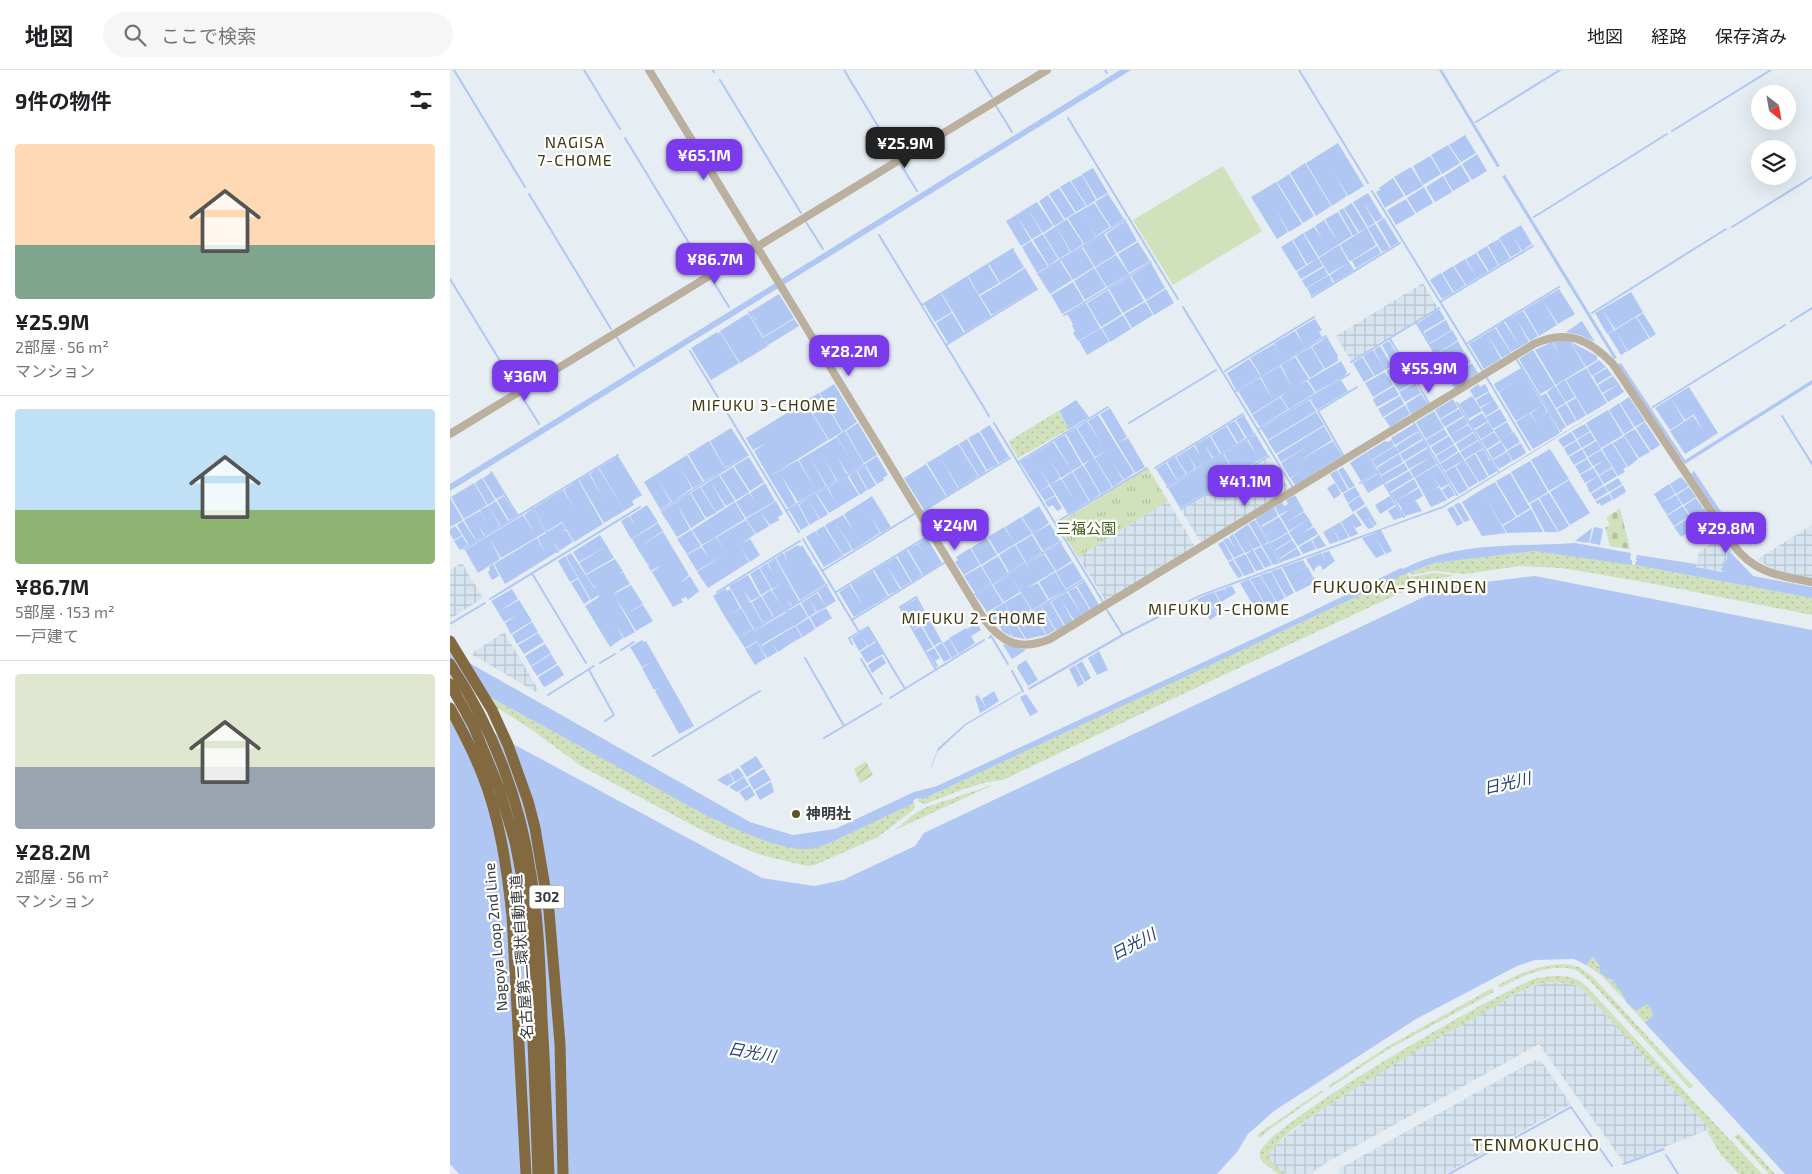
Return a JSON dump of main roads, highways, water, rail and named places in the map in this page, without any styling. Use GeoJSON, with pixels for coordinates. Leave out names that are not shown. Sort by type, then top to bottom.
{"type":"FeatureCollection","features":[{"type":"Feature","properties":{"kind":"highway","name":"302"},"geometry":{"type":"LineString","coordinates":[[450,641],[492,710],[508,745],[528,801],[535,828],[549,911],[560,1044],[563,1174]]}},
{"type":"Feature","properties":{"kind":"highway","name":"名古屋第二環状自動車道"},"geometry":{"type":"LineString","coordinates":[[450,664],[483,720],[499,755],[518,812],[525,841],[532,883],[539,952],[549,1174]]}},
{"type":"Feature","properties":{"kind":"highway","name":"名古屋第二環状自動車道"},"geometry":{"type":"LineString","coordinates":[[450,684],[473,725],[499,788],[515,842],[522,878],[530,962],[538,1174]]}},
{"type":"Feature","properties":{"kind":"highway","name":"Nagoya Loop 2nd Line"},"geometry":{"type":"LineString","coordinates":[[450,708],[483,776],[496,818],[509,882],[526,1174]]}},
{"type":"Feature","properties":{"kind":"water"},"geometry":{"type":"Polygon","coordinates":[[[1120,70],[1131,70],[450,491],[450,484],[1120,70]]]}},
{"type":"Feature","properties":{"kind":"water"},"geometry":{"type":"Polygon","coordinates":[[[1439,70],[1442,70],[1500,166],[1497,167],[1439,70]]]}},
{"type":"Feature","properties":{"kind":"water"},"geometry":{"type":"Polygon","coordinates":[[[1465,135],[1476,153],[1461,162],[1449,145],[1465,135]]]}},
{"type":"Feature","properties":{"kind":"water"},"geometry":{"type":"Polygon","coordinates":[[[1338,143],[1364,186],[1348,196],[1335,174],[1347,196],[1332,206],[1306,163],[1338,143]]]}},
{"type":"Feature","properties":{"kind":"water"},"geometry":{"type":"Polygon","coordinates":[[[1448,145],[1460,163],[1442,174],[1431,155],[1448,145]]]}},
{"type":"Feature","properties":{"kind":"water"},"geometry":{"type":"Polygon","coordinates":[[[1477,154],[1487,171],[1472,180],[1462,164],[1477,154]]]}},
{"type":"Feature","properties":{"kind":"water"},"geometry":{"type":"Polygon","coordinates":[[[1430,156],[1441,174],[1423,185],[1413,166],[1430,156]]]}},
{"type":"Feature","properties":{"kind":"water"},"geometry":{"type":"Polygon","coordinates":[[[1305,163],[1331,206],[1316,216],[1290,173],[1305,163]]]}},
{"type":"Feature","properties":{"kind":"water"},"geometry":{"type":"Polygon","coordinates":[[[1461,165],[1470,181],[1453,191],[1444,176],[1461,165]]]}},
{"type":"Feature","properties":{"kind":"water"},"geometry":{"type":"Polygon","coordinates":[[[1411,167],[1423,186],[1406,196],[1394,177],[1411,167]]]}},
{"type":"Feature","properties":{"kind":"water"},"geometry":{"type":"Polygon","coordinates":[[[1093,168],[1108,193],[1097,199],[1082,174],[1093,168]]]}},
{"type":"Feature","properties":{"kind":"water"},"geometry":{"type":"Polygon","coordinates":[[[1289,174],[1314,216],[1303,223],[1277,182],[1289,174]]]}},
{"type":"Feature","properties":{"kind":"water"},"geometry":{"type":"Polygon","coordinates":[[[1082,175],[1096,200],[1087,206],[1071,181],[1082,175]]]}},
{"type":"Feature","properties":{"kind":"water"},"geometry":{"type":"Polygon","coordinates":[[[1505,175],[1617,358],[1614,359],[1502,176],[1505,175]]]}},
{"type":"Feature","properties":{"kind":"water"},"geometry":{"type":"Polygon","coordinates":[[[1443,176],[1452,192],[1435,202],[1426,187],[1443,176]]]}},
{"type":"Feature","properties":{"kind":"water"},"geometry":{"type":"Polygon","coordinates":[[[1393,178],[1404,196],[1385,208],[1376,192],[1393,178]]]}},
{"type":"Feature","properties":{"kind":"water"},"geometry":{"type":"Polygon","coordinates":[[[1070,181],[1086,206],[1076,212],[1060,187],[1070,181]]]}},
{"type":"Feature","properties":{"kind":"water"},"geometry":{"type":"Polygon","coordinates":[[[1276,182],[1302,224],[1289,232],[1274,207],[1288,232],[1277,239],[1251,197],[1276,182]]]}},
{"type":"Feature","properties":{"kind":"water"},"geometry":{"type":"Polygon","coordinates":[[[1424,187],[1433,203],[1416,213],[1407,198],[1424,187]]]}},
{"type":"Feature","properties":{"kind":"water"},"geometry":{"type":"Polygon","coordinates":[[[1059,188],[1075,213],[1065,219],[1049,194],[1059,188]]]}},
{"type":"Feature","properties":{"kind":"water"},"geometry":{"type":"Polygon","coordinates":[[[1368,193],[1383,218],[1376,222],[1363,202],[1375,223],[1368,227],[1353,202],[1368,193]]]}},
{"type":"Feature","properties":{"kind":"water"},"geometry":{"type":"Polygon","coordinates":[[[1108,194],[1124,219],[1111,227],[1095,202],[1108,194]]]}},
{"type":"Feature","properties":{"kind":"water"},"geometry":{"type":"Polygon","coordinates":[[[1048,195],[1064,220],[1054,226],[1039,201],[1048,195]]]}},
{"type":"Feature","properties":{"kind":"water"},"geometry":{"type":"Polygon","coordinates":[[[1406,199],[1415,214],[1396,225],[1387,210],[1406,199]]]}},
{"type":"Feature","properties":{"kind":"water"},"geometry":{"type":"Polygon","coordinates":[[[1037,202],[1053,226],[1043,233],[1027,208],[1037,202]]]}},
{"type":"Feature","properties":{"kind":"water"},"geometry":{"type":"Polygon","coordinates":[[[1094,203],[1110,227],[1096,236],[1087,221],[1096,237],[1084,244],[1068,218],[1094,203]]]}},
{"type":"Feature","properties":{"kind":"water"},"geometry":{"type":"Polygon","coordinates":[[[1352,203],[1367,228],[1359,232],[1344,208],[1352,203]]]}},
{"type":"Feature","properties":{"kind":"water"},"geometry":{"type":"Polygon","coordinates":[[[1027,208],[1042,233],[1032,239],[1016,215],[1027,208]]]}},
{"type":"Feature","properties":{"kind":"water"},"geometry":{"type":"Polygon","coordinates":[[[1343,208],[1358,233],[1353,236],[1339,211],[1343,208]]]}},
{"type":"Feature","properties":{"kind":"water"},"geometry":{"type":"Polygon","coordinates":[[[1338,212],[1352,236],[1339,244],[1325,219],[1338,212]]]}},
{"type":"Feature","properties":{"kind":"water"},"geometry":{"type":"Polygon","coordinates":[[[1016,215],[1031,240],[1021,246],[1006,221],[1016,215]]]}},
{"type":"Feature","properties":{"kind":"water"},"geometry":{"type":"Polygon","coordinates":[[[1384,218],[1399,242],[1391,247],[1377,223],[1384,218]]]}},
{"type":"Feature","properties":{"kind":"water"},"geometry":{"type":"Polygon","coordinates":[[[1067,219],[1083,244],[1071,252],[1056,226],[1067,219]]]}},
{"type":"Feature","properties":{"kind":"water"},"geometry":{"type":"Polygon","coordinates":[[[1324,220],[1339,244],[1319,257],[1304,233],[1314,227],[1323,241],[1315,226],[1324,220]]]}},
{"type":"Feature","properties":{"kind":"water"},"geometry":{"type":"Polygon","coordinates":[[[1126,221],[1137,241],[1117,253],[1106,234],[1126,221]]]}},
{"type":"Feature","properties":{"kind":"water"},"geometry":{"type":"Polygon","coordinates":[[[1375,224],[1390,248],[1382,252],[1368,228],[1375,224]]]}},
{"type":"Feature","properties":{"kind":"water"},"geometry":{"type":"Polygon","coordinates":[[[1521,225],[1532,244],[1522,251],[1512,234],[1521,251],[1511,257],[1499,238],[1521,225]]]}},
{"type":"Feature","properties":{"kind":"water"},"geometry":{"type":"Polygon","coordinates":[[[1056,226],[1070,252],[1059,259],[1044,234],[1056,226]]]}},
{"type":"Feature","properties":{"kind":"water"},"geometry":{"type":"Polygon","coordinates":[[[1367,228],[1376,245],[1351,261],[1349,260],[1340,245],[1367,228]]]}},
{"type":"Feature","properties":{"kind":"water"},"geometry":{"type":"Polygon","coordinates":[[[1303,233],[1318,258],[1307,264],[1293,240],[1303,233]]]}},
{"type":"Feature","properties":{"kind":"water"},"geometry":{"type":"Polygon","coordinates":[[[1043,234],[1058,259],[1049,266],[1033,240],[1043,234]]]}},
{"type":"Feature","properties":{"kind":"water"},"geometry":{"type":"Polygon","coordinates":[[[1104,234],[1116,254],[1095,267],[1083,247],[1104,234]]]}},
{"type":"Feature","properties":{"kind":"water"},"geometry":{"type":"Polygon","coordinates":[[[1499,239],[1510,258],[1499,265],[1488,245],[1499,239]]]}},
{"type":"Feature","properties":{"kind":"water"},"geometry":{"type":"Polygon","coordinates":[[[1292,240],[1306,265],[1296,271],[1281,247],[1292,240]]]}},
{"type":"Feature","properties":{"kind":"water"},"geometry":{"type":"Polygon","coordinates":[[[1031,241],[1048,266],[1037,273],[1022,247],[1031,241]]]}},
{"type":"Feature","properties":{"kind":"water"},"geometry":{"type":"Polygon","coordinates":[[[1138,242],[1150,261],[1129,273],[1118,254],[1138,242]]]}},
{"type":"Feature","properties":{"kind":"water"},"geometry":{"type":"Polygon","coordinates":[[[1339,245],[1349,262],[1329,274],[1319,258],[1339,245]]]}},
{"type":"Feature","properties":{"kind":"water"},"geometry":{"type":"Polygon","coordinates":[[[1377,246],[1381,253],[1356,268],[1352,261],[1377,246]]]}},
{"type":"Feature","properties":{"kind":"water"},"geometry":{"type":"Polygon","coordinates":[[[1487,246],[1498,265],[1489,271],[1477,252],[1487,246]]]}},
{"type":"Feature","properties":{"kind":"water"},"geometry":{"type":"Polygon","coordinates":[[[1082,248],[1094,267],[1073,280],[1061,260],[1082,248]]]}},
{"type":"Feature","properties":{"kind":"water"},"geometry":{"type":"Polygon","coordinates":[[[1013,249],[1024,267],[1000,283],[989,264],[1013,249]]]}},
{"type":"Feature","properties":{"kind":"water"},"geometry":{"type":"Polygon","coordinates":[[[1476,253],[1488,272],[1477,278],[1466,259],[1476,253]]]}},
{"type":"Feature","properties":{"kind":"water"},"geometry":{"type":"Polygon","coordinates":[[[1116,255],[1129,274],[1107,287],[1095,268],[1116,255]]]}},
{"type":"Feature","properties":{"kind":"water"},"geometry":{"type":"Polygon","coordinates":[[[1318,258],[1323,266],[1301,279],[1297,272],[1318,258]]]}},
{"type":"Feature","properties":{"kind":"water"},"geometry":{"type":"Polygon","coordinates":[[[1465,259],[1477,278],[1466,285],[1454,266],[1465,259]]]}},
{"type":"Feature","properties":{"kind":"water"},"geometry":{"type":"Polygon","coordinates":[[[1060,261],[1072,280],[1050,294],[1038,275],[1060,261]]]}},
{"type":"Feature","properties":{"kind":"water"},"geometry":{"type":"Polygon","coordinates":[[[1349,262],[1354,270],[1334,282],[1330,275],[1349,262]]]}},
{"type":"Feature","properties":{"kind":"water"},"geometry":{"type":"Polygon","coordinates":[[[1151,263],[1165,288],[1146,300],[1131,276],[1151,263]]]}},
{"type":"Feature","properties":{"kind":"water"},"geometry":{"type":"Polygon","coordinates":[[[988,265],[999,283],[979,295],[969,277],[988,265]]]}},
{"type":"Feature","properties":{"kind":"water"},"geometry":{"type":"Polygon","coordinates":[[[1453,266],[1465,285],[1454,292],[1442,273],[1453,266]]]}},
{"type":"Feature","properties":{"kind":"water"},"geometry":{"type":"Polygon","coordinates":[[[1324,267],[1328,275],[1306,288],[1302,280],[1324,267]]]}},
{"type":"Feature","properties":{"kind":"water"},"geometry":{"type":"Polygon","coordinates":[[[1025,268],[1037,288],[992,315],[980,296],[1025,268]]]}},
{"type":"Feature","properties":{"kind":"water"},"geometry":{"type":"Polygon","coordinates":[[[1094,268],[1106,287],[1085,300],[1074,281],[1094,268]]]}},
{"type":"Feature","properties":{"kind":"water"},"geometry":{"type":"Polygon","coordinates":[[[1441,273],[1453,293],[1442,299],[1430,280],[1441,273]]]}},
{"type":"Feature","properties":{"kind":"water"},"geometry":{"type":"Polygon","coordinates":[[[1329,275],[1333,283],[1311,296],[1307,288],[1329,275]]]}},
{"type":"Feature","properties":{"kind":"water"},"geometry":{"type":"Polygon","coordinates":[[[1130,276],[1144,301],[1123,313],[1109,289],[1130,276]]]}},
{"type":"Feature","properties":{"kind":"water"},"geometry":{"type":"Polygon","coordinates":[[[968,277],[979,296],[953,312],[942,294],[968,277]]]}},
{"type":"Feature","properties":{"kind":"water"},"geometry":{"type":"Polygon","coordinates":[[[1073,282],[1084,301],[1062,314],[1051,295],[1073,282]]]}},
{"type":"Feature","properties":{"kind":"water"},"geometry":{"type":"Polygon","coordinates":[[[1166,289],[1174,303],[1154,315],[1146,301],[1166,289]]]}},
{"type":"Feature","properties":{"kind":"water"},"geometry":{"type":"Polygon","coordinates":[[[1559,289],[1575,314],[1558,324],[1542,299],[1559,289]]]}},
{"type":"Feature","properties":{"kind":"water"},"geometry":{"type":"Polygon","coordinates":[[[1108,290],[1122,314],[1101,327],[1087,303],[1108,290]]]}},
{"type":"Feature","properties":{"kind":"water"},"geometry":{"type":"Polygon","coordinates":[[[1631,292],[1643,312],[1615,329],[1602,309],[1631,292]]]}},
{"type":"Feature","properties":{"kind":"water"},"geometry":{"type":"Polygon","coordinates":[[[779,294],[794,318],[765,336],[755,320],[757,318],[755,319],[750,312],[779,294]]]}},
{"type":"Feature","properties":{"kind":"water"},"geometry":{"type":"Polygon","coordinates":[[[941,294],[952,312],[935,322],[924,304],[941,294]]]}},
{"type":"Feature","properties":{"kind":"water"},"geometry":{"type":"Polygon","coordinates":[[[979,296],[991,316],[965,332],[953,312],[979,296]]]}},
{"type":"Feature","properties":{"kind":"water"},"geometry":{"type":"Polygon","coordinates":[[[1542,299],[1557,325],[1539,336],[1524,310],[1542,299]]]}},
{"type":"Feature","properties":{"kind":"water"},"geometry":{"type":"Polygon","coordinates":[[[1145,302],[1153,315],[1132,328],[1124,314],[1145,302]]]}},
{"type":"Feature","properties":{"kind":"water"},"geometry":{"type":"Polygon","coordinates":[[[1086,303],[1100,328],[1078,341],[1073,333],[1075,331],[1072,326],[1073,324],[1067,314],[1086,303]]]}},
{"type":"Feature","properties":{"kind":"water"},"geometry":{"type":"Polygon","coordinates":[[[1439,309],[1445,319],[1423,332],[1418,323],[1439,309]]]}},
{"type":"Feature","properties":{"kind":"water"},"geometry":{"type":"Polygon","coordinates":[[[1602,309],[1614,330],[1607,334],[1595,313],[1602,309]]]}},
{"type":"Feature","properties":{"kind":"water"},"geometry":{"type":"Polygon","coordinates":[[[1523,311],[1538,336],[1530,341],[1514,316],[1523,311]]]}},
{"type":"Feature","properties":{"kind":"water"},"geometry":{"type":"Polygon","coordinates":[[[952,313],[964,333],[948,343],[936,323],[952,313]]]}},
{"type":"Feature","properties":{"kind":"water"},"geometry":{"type":"Polygon","coordinates":[[[1643,313],[1656,334],[1650,338],[1637,317],[1643,313]]]}},
{"type":"Feature","properties":{"kind":"water"},"geometry":{"type":"Polygon","coordinates":[[[747,314],[763,338],[794,319],[799,326],[768,345],[764,339],[768,346],[740,363],[720,331],[747,314]]]}},
{"type":"Feature","properties":{"kind":"water"},"geometry":{"type":"Polygon","coordinates":[[[1123,315],[1131,329],[1110,342],[1102,328],[1123,315]]]}},
{"type":"Feature","properties":{"kind":"water"},"geometry":{"type":"Polygon","coordinates":[[[1514,316],[1529,342],[1520,347],[1505,321],[1514,316]]]}},
{"type":"Feature","properties":{"kind":"water"},"geometry":{"type":"Polygon","coordinates":[[[1636,317],[1649,338],[1628,351],[1615,330],[1636,317]]]}},
{"type":"Feature","properties":{"kind":"water"},"geometry":{"type":"Polygon","coordinates":[[[1315,319],[1322,330],[1319,332],[1322,337],[1261,375],[1250,358],[1274,344],[1283,359],[1274,343],[1295,331],[1304,346],[1296,330],[1315,319]]]}},
{"type":"Feature","properties":{"kind":"water"},"geometry":{"type":"Polygon","coordinates":[[[1446,320],[1451,330],[1430,343],[1424,333],[1446,320]]]}},
{"type":"Feature","properties":{"kind":"water"},"geometry":{"type":"Polygon","coordinates":[[[1582,321],[1595,342],[1580,335],[1566,332],[1582,321]]]}},
{"type":"Feature","properties":{"kind":"water"},"geometry":{"type":"Polygon","coordinates":[[[1504,322],[1520,347],[1511,352],[1496,327],[1504,322]]]}},
{"type":"Feature","properties":{"kind":"water"},"geometry":{"type":"Polygon","coordinates":[[[1101,328],[1109,342],[1087,355],[1079,341],[1101,328]]]}},
{"type":"Feature","properties":{"kind":"water"},"geometry":{"type":"Polygon","coordinates":[[[1495,328],[1511,353],[1502,358],[1487,334],[1501,359],[1484,369],[1469,344],[1495,328]]]}},
{"type":"Feature","properties":{"kind":"water"},"geometry":{"type":"Polygon","coordinates":[[[1452,330],[1458,340],[1436,354],[1430,344],[1452,330]]]}},
{"type":"Feature","properties":{"kind":"water"},"geometry":{"type":"Polygon","coordinates":[[[1615,330],[1627,351],[1621,355],[1608,334],[1615,330]]]}},
{"type":"Feature","properties":{"kind":"water"},"geometry":{"type":"Polygon","coordinates":[[[717,332],[718,334],[720,332],[739,363],[711,380],[691,348],[717,332]]]}},
{"type":"Feature","properties":{"kind":"water"},"geometry":{"type":"Polygon","coordinates":[[[1327,337],[1339,360],[1325,369],[1312,347],[1327,337]]]}},
{"type":"Feature","properties":{"kind":"water"},"geometry":{"type":"Polygon","coordinates":[[[1389,341],[1401,361],[1393,365],[1382,345],[1389,341]]]}},
{"type":"Feature","properties":{"kind":"water"},"geometry":{"type":"Polygon","coordinates":[[[1458,341],[1464,352],[1443,365],[1437,354],[1458,341]]]}},
{"type":"Feature","properties":{"kind":"water"},"geometry":{"type":"Polygon","coordinates":[[[1570,341],[1585,367],[1556,385],[1535,350],[1552,342],[1560,355],[1553,342],[1570,341]]]}},
{"type":"Feature","properties":{"kind":"water"},"geometry":{"type":"Polygon","coordinates":[[[1571,342],[1597,356],[1597,360],[1586,367],[1571,342]]]}},
{"type":"Feature","properties":{"kind":"water"},"geometry":{"type":"Polygon","coordinates":[[[1380,346],[1392,366],[1385,370],[1374,350],[1380,346]]]}},
{"type":"Feature","properties":{"kind":"water"},"geometry":{"type":"Polygon","coordinates":[[[1311,347],[1324,369],[1310,378],[1296,356],[1311,347]]]}},
{"type":"Feature","properties":{"kind":"water"},"geometry":{"type":"Polygon","coordinates":[[[1373,350],[1385,370],[1375,376],[1363,356],[1373,350]]]}},
{"type":"Feature","properties":{"kind":"water"},"geometry":{"type":"Polygon","coordinates":[[[1533,350],[1555,386],[1540,394],[1519,359],[1533,350]]]}},
{"type":"Feature","properties":{"kind":"water"},"geometry":{"type":"Polygon","coordinates":[[[1465,352],[1471,362],[1449,376],[1443,366],[1465,352]]]}},
{"type":"Feature","properties":{"kind":"water"},"geometry":{"type":"Polygon","coordinates":[[[1295,357],[1309,379],[1299,385],[1307,381],[1315,393],[1289,409],[1281,397],[1287,392],[1252,414],[1238,391],[1260,378],[1273,400],[1261,377],[1280,366],[1293,389],[1281,365],[1295,357]]]}},
{"type":"Feature","properties":{"kind":"water"},"geometry":{"type":"Polygon","coordinates":[[[1362,357],[1374,376],[1364,382],[1353,363],[1362,357]]]}},
{"type":"Feature","properties":{"kind":"water"},"geometry":{"type":"Polygon","coordinates":[[[1249,359],[1260,375],[1236,390],[1227,373],[1249,359]]]}},
{"type":"Feature","properties":{"kind":"water"},"geometry":{"type":"Polygon","coordinates":[[[1599,360],[1606,367],[1592,376],[1587,368],[1599,360]]]}},
{"type":"Feature","properties":{"kind":"water"},"geometry":{"type":"Polygon","coordinates":[[[1341,361],[1347,372],[1344,376],[1316,392],[1308,380],[1341,361]]]}},
{"type":"Feature","properties":{"kind":"water"},"geometry":{"type":"Polygon","coordinates":[[[1402,362],[1407,371],[1392,380],[1386,371],[1402,362]]]}},
{"type":"Feature","properties":{"kind":"water"},"geometry":{"type":"Polygon","coordinates":[[[1472,363],[1478,373],[1456,387],[1450,376],[1472,363]]]}},
{"type":"Feature","properties":{"kind":"water"},"geometry":{"type":"Polygon","coordinates":[[[1621,363],[1685,460],[1812,380],[1812,384],[1685,464],[1617,365],[1621,363]]]}},
{"type":"Feature","properties":{"kind":"water"},"geometry":{"type":"Polygon","coordinates":[[[1521,368],[1543,405],[1516,421],[1499,392],[1516,381],[1498,392],[1494,384],[1521,368]]]}},
{"type":"Feature","properties":{"kind":"water"},"geometry":{"type":"Polygon","coordinates":[[[1586,368],[1607,403],[1587,415],[1566,380],[1586,368]]]}},
{"type":"Feature","properties":{"kind":"water"},"geometry":{"type":"Polygon","coordinates":[[[1607,368],[1612,375],[1597,384],[1593,376],[1607,368]]]}},
{"type":"Feature","properties":{"kind":"water"},"geometry":{"type":"Polygon","coordinates":[[[1385,372],[1393,385],[1373,397],[1365,383],[1385,372]]]}},
{"type":"Feature","properties":{"kind":"water"},"geometry":{"type":"Polygon","coordinates":[[[1409,372],[1414,382],[1399,391],[1393,382],[1409,372]]]}},
{"type":"Feature","properties":{"kind":"water"},"geometry":{"type":"Polygon","coordinates":[[[1613,376],[1619,384],[1602,393],[1598,385],[1613,376]]]}},
{"type":"Feature","properties":{"kind":"water"},"geometry":{"type":"Polygon","coordinates":[[[1341,380],[1348,391],[1317,410],[1310,399],[1341,380]]]}},
{"type":"Feature","properties":{"kind":"water"},"geometry":{"type":"Polygon","coordinates":[[[1565,380],[1575,397],[1566,402],[1556,386],[1565,380]]]}},
{"type":"Feature","properties":{"kind":"water"},"geometry":{"type":"Polygon","coordinates":[[[1415,383],[1421,393],[1405,402],[1399,392],[1415,383]]]}},
{"type":"Feature","properties":{"kind":"water"},"geometry":{"type":"Polygon","coordinates":[[[834,384],[857,422],[843,432],[820,393],[834,384]]]}},
{"type":"Feature","properties":{"kind":"water"},"geometry":{"type":"Polygon","coordinates":[[[1478,384],[1480,387],[1485,384],[1489,391],[1475,399],[1470,390],[1478,384]]]}},
{"type":"Feature","properties":{"kind":"water"},"geometry":{"type":"Polygon","coordinates":[[[1619,384],[1624,392],[1608,402],[1603,394],[1619,384]]]}},
{"type":"Feature","properties":{"kind":"water"},"geometry":{"type":"Polygon","coordinates":[[[1394,386],[1399,395],[1377,407],[1373,400],[1374,398],[1394,386]]]}},
{"type":"Feature","properties":{"kind":"water"},"geometry":{"type":"Polygon","coordinates":[[[1555,386],[1566,403],[1556,408],[1547,392],[1555,386]]]}},
{"type":"Feature","properties":{"kind":"water"},"geometry":{"type":"Polygon","coordinates":[[[1689,387],[1718,433],[1685,454],[1670,431],[1693,416],[1704,432],[1694,415],[1696,413],[1685,420],[1671,398],[1689,387]]]}},
{"type":"Feature","properties":{"kind":"water"},"geometry":{"type":"Polygon","coordinates":[[[1489,392],[1494,400],[1480,407],[1476,400],[1489,392]]]}},
{"type":"Feature","properties":{"kind":"water"},"geometry":{"type":"Polygon","coordinates":[[[819,393],[842,432],[829,440],[805,401],[819,393]]]}},
{"type":"Feature","properties":{"kind":"water"},"geometry":{"type":"Polygon","coordinates":[[[1546,393],[1566,427],[1561,430],[1541,396],[1546,393]]]}},
{"type":"Feature","properties":{"kind":"water"},"geometry":{"type":"Polygon","coordinates":[[[1421,394],[1428,404],[1411,414],[1406,404],[1421,394]]]}},
{"type":"Feature","properties":{"kind":"water"},"geometry":{"type":"Polygon","coordinates":[[[1626,395],[1443,508],[1381,530],[1392,551],[1386,554],[1374,533],[1199,597],[1125,635],[1029,690],[1028,688],[1122,634],[1199,595],[1443,506],[1626,395]]]}},
{"type":"Feature","properties":{"kind":"water"},"geometry":{"type":"Polygon","coordinates":[[[1400,396],[1404,404],[1383,417],[1378,409],[1400,396]]]}},
{"type":"Feature","properties":{"kind":"water"},"geometry":{"type":"Polygon","coordinates":[[[1472,396],[1476,402],[1463,410],[1459,404],[1472,396]]]}},
{"type":"Feature","properties":{"kind":"water"},"geometry":{"type":"Polygon","coordinates":[[[1280,397],[1288,409],[1260,427],[1252,415],[1280,397]]]}},
{"type":"Feature","properties":{"kind":"water"},"geometry":{"type":"Polygon","coordinates":[[[1629,397],[1645,421],[1635,427],[1620,403],[1629,397]]]}},
{"type":"Feature","properties":{"kind":"water"},"geometry":{"type":"Polygon","coordinates":[[[1576,398],[1586,415],[1577,421],[1567,403],[1576,398]]]}},
{"type":"Feature","properties":{"kind":"water"},"geometry":{"type":"Polygon","coordinates":[[[1671,398],[1684,421],[1670,430],[1655,408],[1671,398]]]}},
{"type":"Feature","properties":{"kind":"water"},"geometry":{"type":"Polygon","coordinates":[[[1453,399],[1458,408],[1440,419],[1435,410],[1453,399]]]}},
{"type":"Feature","properties":{"kind":"water"},"geometry":{"type":"Polygon","coordinates":[[[1076,400],[1089,417],[1069,429],[1059,411],[1076,400]]]}},
{"type":"Feature","properties":{"kind":"water"},"geometry":{"type":"Polygon","coordinates":[[[1309,400],[1316,411],[1268,440],[1261,429],[1309,400]]]}},
{"type":"Feature","properties":{"kind":"water"},"geometry":{"type":"Polygon","coordinates":[[[1494,400],[1499,408],[1486,416],[1481,408],[1494,400]]]}},
{"type":"Feature","properties":{"kind":"water"},"geometry":{"type":"Polygon","coordinates":[[[805,402],[828,440],[769,477],[754,451],[768,442],[753,450],[746,438],[805,402]]]}},
{"type":"Feature","properties":{"kind":"water"},"geometry":{"type":"Polygon","coordinates":[[[1476,402],[1482,411],[1468,419],[1463,410],[1476,402]]]}},
{"type":"Feature","properties":{"kind":"water"},"geometry":{"type":"Polygon","coordinates":[[[1619,403],[1634,428],[1624,434],[1609,410],[1619,403]]]}},
{"type":"Feature","properties":{"kind":"water"},"geometry":{"type":"Polygon","coordinates":[[[1566,404],[1576,421],[1567,426],[1557,409],[1566,404]]]}},
{"type":"Feature","properties":{"kind":"water"},"geometry":{"type":"Polygon","coordinates":[[[1405,405],[1410,414],[1390,427],[1384,418],[1405,405]]]}},
{"type":"Feature","properties":{"kind":"water"},"geometry":{"type":"Polygon","coordinates":[[[1543,405],[1547,412],[1542,416],[1548,412],[1560,433],[1533,449],[1516,422],[1530,413],[1538,425],[1531,413],[1543,405]]]}},
{"type":"Feature","properties":{"kind":"water"},"geometry":{"type":"Polygon","coordinates":[[[1110,408],[1127,437],[1120,442],[1128,438],[1145,467],[1135,473],[1100,414],[1110,408]]]}},
{"type":"Feature","properties":{"kind":"water"},"geometry":{"type":"Polygon","coordinates":[[[1459,409],[1463,416],[1445,427],[1440,420],[1459,409]]]}},
{"type":"Feature","properties":{"kind":"water"},"geometry":{"type":"Polygon","coordinates":[[[1500,409],[1507,421],[1493,429],[1486,417],[1500,409]]]}},
{"type":"Feature","properties":{"kind":"water"},"geometry":{"type":"Polygon","coordinates":[[[1608,410],[1623,435],[1601,448],[1586,423],[1608,410]]]}},
{"type":"Feature","properties":{"kind":"water"},"geometry":{"type":"Polygon","coordinates":[[[1434,411],[1444,428],[1426,439],[1416,422],[1434,411]]]}},
{"type":"Feature","properties":{"kind":"water"},"geometry":{"type":"Polygon","coordinates":[[[1316,412],[1324,425],[1276,454],[1268,441],[1316,412]]]}},
{"type":"Feature","properties":{"kind":"water"},"geometry":{"type":"Polygon","coordinates":[[[1482,413],[1488,421],[1474,429],[1469,421],[1482,413]]]}},
{"type":"Feature","properties":{"kind":"water"},"geometry":{"type":"Polygon","coordinates":[[[1098,415],[1134,473],[1124,480],[1113,463],[1123,480],[1113,487],[1095,458],[1106,451],[1095,457],[1077,428],[1087,421],[1104,448],[1088,421],[1098,415]]]}},
{"type":"Feature","properties":{"kind":"water"},"geometry":{"type":"Polygon","coordinates":[[[1244,415],[1254,433],[1247,438],[1236,420],[1244,415]]]}},
{"type":"Feature","properties":{"kind":"water"},"geometry":{"type":"Polygon","coordinates":[[[1464,417],[1468,424],[1450,435],[1446,428],[1464,417]]]}},
{"type":"Feature","properties":{"kind":"water"},"geometry":{"type":"Polygon","coordinates":[[[1235,421],[1245,438],[1238,443],[1227,425],[1235,421]]]}},
{"type":"Feature","properties":{"kind":"water"},"geometry":{"type":"Polygon","coordinates":[[[1488,422],[1494,431],[1481,439],[1475,430],[1488,422]]]}},
{"type":"Feature","properties":{"kind":"water"},"geometry":{"type":"Polygon","coordinates":[[[1507,422],[1513,432],[1500,440],[1494,430],[1507,422]]]}},
{"type":"Feature","properties":{"kind":"water"},"geometry":{"type":"Polygon","coordinates":[[[1645,422],[1660,445],[1651,451],[1636,428],[1645,422]]]}},
{"type":"Feature","properties":{"kind":"water"},"geometry":{"type":"Polygon","coordinates":[[[858,423],[877,455],[864,463],[846,431],[858,423]]]}},
{"type":"Feature","properties":{"kind":"water"},"geometry":{"type":"Polygon","coordinates":[[[1414,424],[1418,431],[1395,445],[1391,438],[1414,424]]]}},
{"type":"Feature","properties":{"kind":"water"},"geometry":{"type":"Polygon","coordinates":[[[1585,424],[1590,431],[1577,439],[1572,431],[1585,424]]]}},
{"type":"Feature","properties":{"kind":"water"},"geometry":{"type":"Polygon","coordinates":[[[990,425],[1009,457],[999,463],[980,431],[990,425]]]}},
{"type":"Feature","properties":{"kind":"water"},"geometry":{"type":"Polygon","coordinates":[[[1468,425],[1473,432],[1455,443],[1450,435],[1468,425]]]}},
{"type":"Feature","properties":{"kind":"water"},"geometry":{"type":"Polygon","coordinates":[[[1226,426],[1237,444],[1221,453],[1211,436],[1226,426]]]}},
{"type":"Feature","properties":{"kind":"water"},"geometry":{"type":"Polygon","coordinates":[[[1324,426],[1332,440],[1297,462],[1333,441],[1342,456],[1295,485],[1291,478],[1306,469],[1290,478],[1281,463],[1311,444],[1281,462],[1277,455],[1324,426]]]}},
{"type":"Feature","properties":{"kind":"water"},"geometry":{"type":"Polygon","coordinates":[[[731,428],[748,454],[725,468],[710,441],[731,428]]]}},
{"type":"Feature","properties":{"kind":"water"},"geometry":{"type":"Polygon","coordinates":[[[1076,428],[1112,487],[1101,494],[1084,465],[1090,460],[1083,464],[1066,434],[1076,428]]]}},
{"type":"Feature","properties":{"kind":"water"},"geometry":{"type":"Polygon","coordinates":[[[1444,429],[1448,435],[1430,446],[1426,440],[1444,429]]]}},
{"type":"Feature","properties":{"kind":"water"},"geometry":{"type":"Polygon","coordinates":[[[1635,429],[1650,452],[1639,458],[1624,435],[1635,429]]]}},
{"type":"Feature","properties":{"kind":"water"},"geometry":{"type":"Polygon","coordinates":[[[845,431],[864,464],[848,474],[836,456],[847,475],[837,480],[822,455],[836,480],[827,486],[809,456],[826,486],[816,492],[799,460],[837,437],[852,462],[837,436],[845,431]]]}},
{"type":"Feature","properties":{"kind":"water"},"geometry":{"type":"Polygon","coordinates":[[[979,432],[998,464],[987,470],[968,438],[979,432]]]}},
{"type":"Feature","properties":{"kind":"water"},"geometry":{"type":"Polygon","coordinates":[[[1418,432],[1422,439],[1399,453],[1396,446],[1418,432]]]}},
{"type":"Feature","properties":{"kind":"water"},"geometry":{"type":"Polygon","coordinates":[[[1494,432],[1500,441],[1487,449],[1481,440],[1494,432]]]}},
{"type":"Feature","properties":{"kind":"water"},"geometry":{"type":"Polygon","coordinates":[[[1514,432],[1520,442],[1507,450],[1500,440],[1514,432]]]}},
{"type":"Feature","properties":{"kind":"water"},"geometry":{"type":"Polygon","coordinates":[[[1571,432],[1576,440],[1563,447],[1558,440],[1571,432]]]}},
{"type":"Feature","properties":{"kind":"water"},"geometry":{"type":"Polygon","coordinates":[[[1590,432],[1595,440],[1582,448],[1577,440],[1590,432]]]}},
{"type":"Feature","properties":{"kind":"water"},"geometry":{"type":"Polygon","coordinates":[[[1473,433],[1478,440],[1460,451],[1456,444],[1473,433]]]}},
{"type":"Feature","properties":{"kind":"water"},"geometry":{"type":"Polygon","coordinates":[[[1065,435],[1082,465],[1072,471],[1054,441],[1065,435]]]}},
{"type":"Feature","properties":{"kind":"water"},"geometry":{"type":"Polygon","coordinates":[[[1256,435],[1268,455],[1236,474],[1224,454],[1247,440],[1257,456],[1248,439],[1256,435]]]}},
{"type":"Feature","properties":{"kind":"water"},"geometry":{"type":"Polygon","coordinates":[[[1210,436],[1220,454],[1213,458],[1205,444],[1212,459],[1196,468],[1186,451],[1194,446],[1200,456],[1195,445],[1210,436]]]}},
{"type":"Feature","properties":{"kind":"water"},"geometry":{"type":"Polygon","coordinates":[[[1449,436],[1454,444],[1436,455],[1431,447],[1449,436]]]}},
{"type":"Feature","properties":{"kind":"water"},"geometry":{"type":"Polygon","coordinates":[[[1624,436],[1638,459],[1628,467],[1613,443],[1624,436]]]}},
{"type":"Feature","properties":{"kind":"water"},"geometry":{"type":"Polygon","coordinates":[[[967,439],[986,471],[979,476],[959,444],[967,439]]]}},
{"type":"Feature","properties":{"kind":"water"},"geometry":{"type":"Polygon","coordinates":[[[1392,440],[1394,446],[1371,460],[1367,452],[1385,441],[1392,440]]]}},
{"type":"Feature","properties":{"kind":"water"},"geometry":{"type":"Polygon","coordinates":[[[1423,440],[1427,447],[1404,461],[1400,454],[1423,440]]]}},
{"type":"Feature","properties":{"kind":"water"},"geometry":{"type":"Polygon","coordinates":[[[709,441],[725,469],[704,481],[688,454],[709,441]]]}},
{"type":"Feature","properties":{"kind":"water"},"geometry":{"type":"Polygon","coordinates":[[[1478,441],[1483,448],[1465,459],[1460,452],[1478,441]]]}},
{"type":"Feature","properties":{"kind":"water"},"geometry":{"type":"Polygon","coordinates":[[[1576,441],[1581,448],[1568,456],[1564,448],[1576,441]]]}},
{"type":"Feature","properties":{"kind":"water"},"geometry":{"type":"Polygon","coordinates":[[[1596,441],[1601,449],[1588,457],[1583,449],[1596,441]]]}},
{"type":"Feature","properties":{"kind":"water"},"geometry":{"type":"Polygon","coordinates":[[[1053,442],[1072,471],[1061,478],[1050,460],[1060,478],[1050,485],[1039,468],[1049,485],[1039,492],[1020,462],[1053,442]]]}},
{"type":"Feature","properties":{"kind":"water"},"geometry":{"type":"Polygon","coordinates":[[[1501,442],[1506,451],[1493,459],[1488,450],[1501,442]]]}},
{"type":"Feature","properties":{"kind":"water"},"geometry":{"type":"Polygon","coordinates":[[[1521,443],[1526,453],[1513,461],[1507,451],[1521,443]]]}},
{"type":"Feature","properties":{"kind":"water"},"geometry":{"type":"Polygon","coordinates":[[[1612,443],[1627,467],[1623,469],[1625,472],[1618,476],[1602,449],[1612,443]]]}},
{"type":"Feature","properties":{"kind":"water"},"geometry":{"type":"Polygon","coordinates":[[[958,444],[978,476],[959,488],[939,456],[958,444]]]}},
{"type":"Feature","properties":{"kind":"water"},"geometry":{"type":"Polygon","coordinates":[[[1454,445],[1458,451],[1440,463],[1436,456],[1454,445]]]}},
{"type":"Feature","properties":{"kind":"water"},"geometry":{"type":"Polygon","coordinates":[[[1395,446],[1399,453],[1376,467],[1372,460],[1395,446]]]}},
{"type":"Feature","properties":{"kind":"water"},"geometry":{"type":"Polygon","coordinates":[[[1428,448],[1432,456],[1409,469],[1405,462],[1428,448]]]}},
{"type":"Feature","properties":{"kind":"water"},"geometry":{"type":"Polygon","coordinates":[[[1483,449],[1489,459],[1487,461],[1490,460],[1497,471],[1489,476],[1476,453],[1483,449]]]}},
{"type":"Feature","properties":{"kind":"water"},"geometry":{"type":"Polygon","coordinates":[[[1550,449],[1569,479],[1549,491],[1531,460],[1550,449]]]}},
{"type":"Feature","properties":{"kind":"water"},"geometry":{"type":"Polygon","coordinates":[[[1582,449],[1587,458],[1574,465],[1569,457],[1582,449]]]}},
{"type":"Feature","properties":{"kind":"water"},"geometry":{"type":"Polygon","coordinates":[[[1601,450],[1612,467],[1599,475],[1594,467],[1604,461],[1593,466],[1588,458],[1601,450]]]}},
{"type":"Feature","properties":{"kind":"water"},"geometry":{"type":"Polygon","coordinates":[[[1186,451],[1195,468],[1187,474],[1176,457],[1186,451]]]}},
{"type":"Feature","properties":{"kind":"water"},"geometry":{"type":"Polygon","coordinates":[[[1459,452],[1464,460],[1445,471],[1440,464],[1459,452]]]}},
{"type":"Feature","properties":{"kind":"water"},"geometry":{"type":"Polygon","coordinates":[[[1507,452],[1512,461],[1499,469],[1493,460],[1507,452]]]}},
{"type":"Feature","properties":{"kind":"water"},"geometry":{"type":"Polygon","coordinates":[[[1365,453],[1376,472],[1361,481],[1350,463],[1365,453]]]}},
{"type":"Feature","properties":{"kind":"water"},"geometry":{"type":"Polygon","coordinates":[[[1223,454],[1236,475],[1180,508],[1168,488],[1223,454]]]}},
{"type":"Feature","properties":{"kind":"water"},"geometry":{"type":"Polygon","coordinates":[[[1399,454],[1403,462],[1381,475],[1377,468],[1399,454]]]}},
{"type":"Feature","properties":{"kind":"water"},"geometry":{"type":"Polygon","coordinates":[[[1475,454],[1488,477],[1479,482],[1465,460],[1475,454]]]}},
{"type":"Feature","properties":{"kind":"water"},"geometry":{"type":"Polygon","coordinates":[[[687,455],[703,482],[693,488],[677,462],[692,488],[672,502],[656,476],[671,502],[660,509],[644,482],[687,455]]]}},
{"type":"Feature","properties":{"kind":"water"},"geometry":{"type":"Polygon","coordinates":[[[618,456],[642,495],[632,501],[634,505],[604,523],[579,480],[589,474],[605,502],[590,474],[598,468],[624,509],[599,468],[618,456]]]}},
{"type":"Feature","properties":{"kind":"water"},"geometry":{"type":"Polygon","coordinates":[[[877,456],[888,475],[877,484],[865,464],[877,456]]]}},
{"type":"Feature","properties":{"kind":"water"},"geometry":{"type":"Polygon","coordinates":[[[939,456],[958,488],[947,496],[927,463],[939,456]]]}},
{"type":"Feature","properties":{"kind":"water"},"geometry":{"type":"Polygon","coordinates":[[[1432,456],[1437,464],[1414,478],[1410,470],[1432,456]]]}},
{"type":"Feature","properties":{"kind":"water"},"geometry":{"type":"Polygon","coordinates":[[[749,457],[764,482],[750,491],[734,466],[749,457]]]}},
{"type":"Feature","properties":{"kind":"water"},"geometry":{"type":"Polygon","coordinates":[[[1175,457],[1186,474],[1177,480],[1167,462],[1175,457]]]}},
{"type":"Feature","properties":{"kind":"water"},"geometry":{"type":"Polygon","coordinates":[[[1587,459],[1592,467],[1580,474],[1575,466],[1587,459]]]}},
{"type":"Feature","properties":{"kind":"water"},"geometry":{"type":"Polygon","coordinates":[[[798,460],[816,492],[798,502],[781,475],[796,503],[788,508],[769,477],[798,460]]]}},
{"type":"Feature","properties":{"kind":"water"},"geometry":{"type":"Polygon","coordinates":[[[1464,460],[1478,482],[1469,488],[1456,466],[1464,460]]]}},
{"type":"Feature","properties":{"kind":"water"},"geometry":{"type":"Polygon","coordinates":[[[1530,461],[1548,492],[1529,503],[1511,472],[1530,461]]]}},
{"type":"Feature","properties":{"kind":"water"},"geometry":{"type":"Polygon","coordinates":[[[1166,463],[1177,481],[1167,486],[1156,469],[1166,463]]]}},
{"type":"Feature","properties":{"kind":"water"},"geometry":{"type":"Polygon","coordinates":[[[1404,463],[1408,470],[1385,483],[1381,476],[1404,463]]]}},
{"type":"Feature","properties":{"kind":"water"},"geometry":{"type":"Polygon","coordinates":[[[926,464],[946,496],[924,510],[904,478],[926,464]]]}},
{"type":"Feature","properties":{"kind":"water"},"geometry":{"type":"Polygon","coordinates":[[[1083,465],[1100,494],[1090,501],[1073,472],[1083,465]]]}},
{"type":"Feature","properties":{"kind":"water"},"geometry":{"type":"Polygon","coordinates":[[[1437,465],[1449,484],[1441,488],[1430,471],[1439,486],[1431,491],[1439,487],[1447,500],[1431,507],[1415,478],[1437,465]]]}},
{"type":"Feature","properties":{"kind":"water"},"geometry":{"type":"Polygon","coordinates":[[[865,466],[876,485],[868,490],[857,471],[865,466]]]}},
{"type":"Feature","properties":{"kind":"water"},"geometry":{"type":"Polygon","coordinates":[[[1455,466],[1468,489],[1459,494],[1445,472],[1455,466]]]}},
{"type":"Feature","properties":{"kind":"water"},"geometry":{"type":"Polygon","coordinates":[[[733,467],[749,492],[736,500],[720,475],[733,467]]]}},
{"type":"Feature","properties":{"kind":"water"},"geometry":{"type":"Polygon","coordinates":[[[1343,467],[1355,486],[1349,489],[1338,470],[1343,467]]]}},
{"type":"Feature","properties":{"kind":"water"},"geometry":{"type":"Polygon","coordinates":[[[1593,468],[1598,476],[1585,483],[1580,475],[1593,468]]]}},
{"type":"Feature","properties":{"kind":"water"},"geometry":{"type":"Polygon","coordinates":[[[1612,468],[1617,476],[1604,484],[1599,476],[1612,468]]]}},
{"type":"Feature","properties":{"kind":"water"},"geometry":{"type":"Polygon","coordinates":[[[1337,470],[1348,490],[1342,493],[1330,474],[1337,470]]]}},
{"type":"Feature","properties":{"kind":"water"},"geometry":{"type":"Polygon","coordinates":[[[856,471],[867,490],[860,495],[849,476],[856,471]]]}},
{"type":"Feature","properties":{"kind":"water"},"geometry":{"type":"Polygon","coordinates":[[[1409,471],[1413,478],[1390,492],[1386,484],[1409,471]]]}},
{"type":"Feature","properties":{"kind":"water"},"geometry":{"type":"Polygon","coordinates":[[[1694,471],[1738,537],[1735,539],[1691,474],[1694,471]]]}},
{"type":"Feature","properties":{"kind":"water"},"geometry":{"type":"Polygon","coordinates":[[[1072,472],[1089,501],[1068,514],[1050,485],[1061,479],[1075,501],[1062,479],[1072,472]]]}},
{"type":"Feature","properties":{"kind":"water"},"geometry":{"type":"Polygon","coordinates":[[[491,473],[504,495],[496,499],[483,478],[491,473]]]}},
{"type":"Feature","properties":{"kind":"water"},"geometry":{"type":"Polygon","coordinates":[[[1510,473],[1530,508],[1517,516],[1496,481],[1510,473]]]}},
{"type":"Feature","properties":{"kind":"water"},"geometry":{"type":"Polygon","coordinates":[[[1378,474],[1383,484],[1368,493],[1362,483],[1378,474]]]}},
{"type":"Feature","properties":{"kind":"water"},"geometry":{"type":"Polygon","coordinates":[[[719,475],[735,501],[726,506],[710,481],[719,475]]]}},
{"type":"Feature","properties":{"kind":"water"},"geometry":{"type":"Polygon","coordinates":[[[847,476],[859,495],[829,513],[817,494],[827,488],[838,507],[828,488],[847,476]]]}},
{"type":"Feature","properties":{"kind":"water"},"geometry":{"type":"Polygon","coordinates":[[[1598,476],[1603,485],[1590,493],[1586,484],[1598,476]]]}},
{"type":"Feature","properties":{"kind":"water"},"geometry":{"type":"Polygon","coordinates":[[[1681,477],[1689,486],[1676,494],[1670,484],[1681,477]]]}},
{"type":"Feature","properties":{"kind":"water"},"geometry":{"type":"Polygon","coordinates":[[[482,478],[495,500],[488,505],[475,483],[482,478]]]}},
{"type":"Feature","properties":{"kind":"water"},"geometry":{"type":"Polygon","coordinates":[[[1618,478],[1622,484],[1609,492],[1605,486],[1618,478]]]}},
{"type":"Feature","properties":{"kind":"water"},"geometry":{"type":"Polygon","coordinates":[[[1414,479],[1418,487],[1396,501],[1391,493],[1414,479]]]}},
{"type":"Feature","properties":{"kind":"water"},"geometry":{"type":"Polygon","coordinates":[[[578,480],[603,524],[574,542],[561,520],[562,522],[547,531],[534,508],[563,490],[575,509],[564,490],[578,480]]]}},
{"type":"Feature","properties":{"kind":"water"},"geometry":{"type":"Polygon","coordinates":[[[1569,480],[1590,513],[1570,525],[1550,492],[1569,480]]]}},
{"type":"Feature","properties":{"kind":"water"},"geometry":{"type":"Polygon","coordinates":[[[710,481],[725,507],[716,512],[701,487],[710,481]]]}},
{"type":"Feature","properties":{"kind":"water"},"geometry":{"type":"Polygon","coordinates":[[[1495,482],[1516,517],[1502,525],[1481,490],[1495,482]]]}},
{"type":"Feature","properties":{"kind":"water"},"geometry":{"type":"Polygon","coordinates":[[[474,483],[487,505],[464,519],[451,497],[474,483]]]}},
{"type":"Feature","properties":{"kind":"water"},"geometry":{"type":"Polygon","coordinates":[[[765,483],[775,501],[746,518],[736,502],[749,493],[756,503],[750,493],[765,483]]]}},
{"type":"Feature","properties":{"kind":"water"},"geometry":{"type":"Polygon","coordinates":[[[1335,483],[1341,494],[1334,499],[1327,488],[1335,483]]]}},
{"type":"Feature","properties":{"kind":"water"},"geometry":{"type":"Polygon","coordinates":[[[1669,484],[1675,494],[1660,504],[1654,494],[1669,484]]]}},
{"type":"Feature","properties":{"kind":"water"},"geometry":{"type":"Polygon","coordinates":[[[1449,485],[1455,495],[1448,499],[1442,490],[1449,485]]]}},
{"type":"Feature","properties":{"kind":"water"},"geometry":{"type":"Polygon","coordinates":[[[1623,485],[1626,492],[1613,500],[1610,493],[1623,485]]]}},
{"type":"Feature","properties":{"kind":"water"},"geometry":{"type":"Polygon","coordinates":[[[1049,486],[1055,495],[1045,501],[1039,492],[1049,486]]]}},
{"type":"Feature","properties":{"kind":"water"},"geometry":{"type":"Polygon","coordinates":[[[1604,486],[1608,492],[1595,500],[1591,494],[1604,486]]]}},
{"type":"Feature","properties":{"kind":"water"},"geometry":{"type":"Polygon","coordinates":[[[700,487],[716,513],[706,518],[691,493],[700,487]]]}},
{"type":"Feature","properties":{"kind":"water"},"geometry":{"type":"Polygon","coordinates":[[[1355,487],[1360,495],[1348,503],[1343,494],[1355,487]]]}},
{"type":"Feature","properties":{"kind":"water"},"geometry":{"type":"Polygon","coordinates":[[[1689,487],[1696,497],[1683,505],[1677,495],[1689,487]]]}},
{"type":"Feature","properties":{"kind":"water"},"geometry":{"type":"Polygon","coordinates":[[[1419,488],[1423,496],[1413,502],[1416,501],[1422,511],[1405,516],[1402,508],[1396,501],[1419,488]]]}},
{"type":"Feature","properties":{"kind":"water"},"geometry":{"type":"Polygon","coordinates":[[[1481,490],[1506,533],[1482,536],[1462,502],[1481,490]]]}},
{"type":"Feature","properties":{"kind":"water"},"geometry":{"type":"Polygon","coordinates":[[[690,493],[705,519],[691,528],[676,503],[690,529],[677,537],[661,512],[690,493]]]}},
{"type":"Feature","properties":{"kind":"water"},"geometry":{"type":"Polygon","coordinates":[[[1549,493],[1569,526],[1559,532],[1539,498],[1549,493]]]}},
{"type":"Feature","properties":{"kind":"water"},"geometry":{"type":"Polygon","coordinates":[[[816,494],[828,514],[820,519],[808,499],[816,494]]]}},
{"type":"Feature","properties":{"kind":"water"},"geometry":{"type":"Polygon","coordinates":[[[1609,494],[1612,500],[1601,506],[1600,503],[1597,504],[1596,501],[1609,494]]]}},
{"type":"Feature","properties":{"kind":"water"},"geometry":{"type":"Polygon","coordinates":[[[1295,495],[1304,511],[1287,522],[1304,512],[1309,519],[1289,531],[1280,516],[1291,509],[1279,515],[1275,507],[1282,502],[1284,506],[1288,504],[1286,500],[1295,495]]]}},
{"type":"Feature","properties":{"kind":"water"},"geometry":{"type":"Polygon","coordinates":[[[1676,495],[1682,505],[1667,515],[1660,504],[1676,495]]]}},
{"type":"Feature","properties":{"kind":"water"},"geometry":{"type":"Polygon","coordinates":[[[504,496],[517,516],[509,520],[497,500],[504,496]]]}},
{"type":"Feature","properties":{"kind":"water"},"geometry":{"type":"Polygon","coordinates":[[[872,496],[891,527],[881,533],[870,515],[880,533],[853,550],[834,520],[843,515],[854,532],[844,514],[872,496]]]}},
{"type":"Feature","properties":{"kind":"water"},"geometry":{"type":"Polygon","coordinates":[[[1055,496],[1062,508],[1057,511],[1053,505],[1048,507],[1045,502],[1055,496]]]}},
{"type":"Feature","properties":{"kind":"water"},"geometry":{"type":"Polygon","coordinates":[[[1360,496],[1365,504],[1353,512],[1348,504],[1360,496]]]}},
{"type":"Feature","properties":{"kind":"water"},"geometry":{"type":"Polygon","coordinates":[[[1390,496],[1395,505],[1380,514],[1375,505],[1390,496]]]}},
{"type":"Feature","properties":{"kind":"water"},"geometry":{"type":"Polygon","coordinates":[[[450,498],[463,520],[450,527],[450,498]]]}},
{"type":"Feature","properties":{"kind":"water"},"geometry":{"type":"Polygon","coordinates":[[[1696,498],[1703,508],[1700,510],[1704,508],[1711,518],[1681,537],[1674,527],[1690,517],[1697,526],[1684,506],[1696,498]]]}},
{"type":"Feature","properties":{"kind":"water"},"geometry":{"type":"Polygon","coordinates":[[[808,499],[819,519],[810,525],[799,505],[808,499]]]}},
{"type":"Feature","properties":{"kind":"water"},"geometry":{"type":"Polygon","coordinates":[[[1538,499],[1558,532],[1545,532],[1530,504],[1538,499]]]}},
{"type":"Feature","properties":{"kind":"water"},"geometry":{"type":"Polygon","coordinates":[[[496,501],[508,521],[501,526],[488,506],[496,501]]]}},
{"type":"Feature","properties":{"kind":"water"},"geometry":{"type":"Polygon","coordinates":[[[776,501],[783,514],[778,517],[779,520],[770,525],[761,512],[769,526],[756,534],[746,519],[776,501]]]}},
{"type":"Feature","properties":{"kind":"water"},"geometry":{"type":"Polygon","coordinates":[[[735,502],[745,519],[702,545],[692,530],[735,502]]]}},
{"type":"Feature","properties":{"kind":"water"},"geometry":{"type":"Polygon","coordinates":[[[1460,503],[1470,520],[1464,522],[1454,505],[1460,503]]]}},
{"type":"Feature","properties":{"kind":"water"},"geometry":{"type":"Polygon","coordinates":[[[647,505],[658,522],[631,539],[621,521],[629,516],[635,525],[630,516],[647,505]]]}},
{"type":"Feature","properties":{"kind":"water"},"geometry":{"type":"Polygon","coordinates":[[[798,505],[809,525],[801,530],[789,510],[798,505]]]}},
{"type":"Feature","properties":{"kind":"water"},"geometry":{"type":"Polygon","coordinates":[[[488,506],[500,526],[485,535],[479,527],[484,536],[476,540],[464,520],[480,511],[489,527],[480,510],[488,506]]]}},
{"type":"Feature","properties":{"kind":"water"},"geometry":{"type":"Polygon","coordinates":[[[1039,506],[1049,523],[1033,534],[1022,517],[1039,506]]]}},
{"type":"Feature","properties":{"kind":"water"},"geometry":{"type":"Polygon","coordinates":[[[1366,506],[1377,524],[1374,526],[1364,510],[1374,527],[1368,529],[1356,512],[1366,506]]]}},
{"type":"Feature","properties":{"kind":"water"},"geometry":{"type":"Polygon","coordinates":[[[1396,506],[1403,517],[1394,520],[1388,511],[1396,506]]]}},
{"type":"Feature","properties":{"kind":"water"},"geometry":{"type":"Polygon","coordinates":[[[1453,506],[1463,523],[1457,526],[1447,509],[1453,506]]]}},
{"type":"Feature","properties":{"kind":"water"},"geometry":{"type":"Polygon","coordinates":[[[1683,506],[1689,516],[1674,526],[1667,516],[1683,506]]]}},
{"type":"Feature","properties":{"kind":"water"},"geometry":{"type":"Polygon","coordinates":[[[1274,507],[1278,516],[1261,526],[1256,518],[1274,507]]]}},
{"type":"Feature","properties":{"kind":"water"},"geometry":{"type":"Polygon","coordinates":[[[532,509],[545,532],[537,537],[524,515],[532,509]]]}},
{"type":"Feature","properties":{"kind":"water"},"geometry":{"type":"Polygon","coordinates":[[[1531,509],[1543,532],[1507,533],[1503,526],[1531,509]]]}},
{"type":"Feature","properties":{"kind":"water"},"geometry":{"type":"Polygon","coordinates":[[[1354,513],[1362,525],[1356,528],[1352,523],[1358,534],[1350,537],[1341,522],[1354,513]]]}},
{"type":"Feature","properties":{"kind":"water"},"geometry":{"type":"Polygon","coordinates":[[[523,515],[537,537],[501,558],[489,537],[500,559],[478,573],[465,550],[523,515]]]}},
{"type":"Feature","properties":{"kind":"water"},"geometry":{"type":"Polygon","coordinates":[[[1021,517],[1032,534],[1015,544],[1005,527],[1021,517]]]}},
{"type":"Feature","properties":{"kind":"water"},"geometry":{"type":"Polygon","coordinates":[[[1279,517],[1288,532],[1271,542],[1267,535],[1277,528],[1266,535],[1262,527],[1279,517]]]}},
{"type":"Feature","properties":{"kind":"water"},"geometry":{"type":"Polygon","coordinates":[[[1309,519],[1313,526],[1301,534],[1314,527],[1318,534],[1298,546],[1289,532],[1309,519]]]}},
{"type":"Feature","properties":{"kind":"water"},"geometry":{"type":"Polygon","coordinates":[[[746,520],[755,534],[741,544],[750,539],[760,555],[750,562],[739,545],[749,562],[708,588],[697,572],[727,553],[697,571],[687,555],[701,547],[709,558],[702,546],[716,537],[724,549],[717,537],[746,520]]]}},
{"type":"Feature","properties":{"kind":"water"},"geometry":{"type":"Polygon","coordinates":[[[834,520],[852,550],[843,555],[825,525],[834,520]]]}},
{"type":"Feature","properties":{"kind":"water"},"geometry":{"type":"Polygon","coordinates":[[[1255,520],[1268,542],[1262,546],[1249,523],[1255,520]]]}},
{"type":"Feature","properties":{"kind":"water"},"geometry":{"type":"Polygon","coordinates":[[[463,521],[476,541],[469,545],[457,525],[463,521]]]}},
{"type":"Feature","properties":{"kind":"water"},"geometry":{"type":"Polygon","coordinates":[[[1340,522],[1349,537],[1340,541],[1332,527],[1340,522]]]}},
{"type":"Feature","properties":{"kind":"water"},"geometry":{"type":"Polygon","coordinates":[[[562,523],[566,529],[562,531],[566,530],[573,542],[559,551],[556,545],[559,543],[555,545],[547,532],[562,523]]]}},
{"type":"Feature","properties":{"kind":"water"},"geometry":{"type":"Polygon","coordinates":[[[658,523],[663,531],[637,548],[632,539],[658,523]]]}},
{"type":"Feature","properties":{"kind":"water"},"geometry":{"type":"Polygon","coordinates":[[[1050,524],[1060,541],[1043,551],[1033,534],[1050,524]]]}},
{"type":"Feature","properties":{"kind":"water"},"geometry":{"type":"Polygon","coordinates":[[[1248,524],[1261,546],[1253,549],[1242,530],[1253,550],[1245,553],[1234,534],[1248,524]]]}},
{"type":"Feature","properties":{"kind":"water"},"geometry":{"type":"Polygon","coordinates":[[[455,526],[462,535],[454,540],[450,534],[450,529],[455,526]]]}},
{"type":"Feature","properties":{"kind":"water"},"geometry":{"type":"Polygon","coordinates":[[[824,526],[843,556],[824,567],[806,537],[815,531],[820,539],[816,531],[824,526]]]}},
{"type":"Feature","properties":{"kind":"water"},"geometry":{"type":"Polygon","coordinates":[[[1004,527],[1015,544],[998,554],[988,537],[1004,527]]]}},
{"type":"Feature","properties":{"kind":"water"},"geometry":{"type":"Polygon","coordinates":[[[1332,527],[1339,541],[1330,544],[1323,532],[1332,527]]]}},
{"type":"Feature","properties":{"kind":"water"},"geometry":{"type":"Polygon","coordinates":[[[1594,527],[1603,529],[1600,545],[1590,543],[1594,527]]]}},
{"type":"Feature","properties":{"kind":"water"},"geometry":{"type":"Polygon","coordinates":[[[1592,528],[1589,543],[1575,541],[1592,528]]]}},
{"type":"Feature","properties":{"kind":"water"},"geometry":{"type":"Polygon","coordinates":[[[691,530],[701,546],[687,554],[677,539],[691,530]]]}},
{"type":"Feature","properties":{"kind":"water"},"geometry":{"type":"Polygon","coordinates":[[[663,532],[689,575],[680,583],[690,576],[699,591],[688,600],[686,597],[681,599],[683,602],[673,607],[652,572],[663,564],[651,571],[648,566],[651,563],[648,565],[637,548],[663,532]]]}},
{"type":"Feature","properties":{"kind":"water"},"geometry":{"type":"Polygon","coordinates":[[[546,533],[557,552],[505,584],[494,564],[537,538],[547,556],[538,538],[546,533]]]}},
{"type":"Feature","properties":{"kind":"water"},"geometry":{"type":"Polygon","coordinates":[[[1288,533],[1292,539],[1275,550],[1271,543],[1288,533]]]}},
{"type":"Feature","properties":{"kind":"water"},"geometry":{"type":"Polygon","coordinates":[[[1233,534],[1244,553],[1234,558],[1223,540],[1228,538],[1236,550],[1229,537],[1233,534]]]}},
{"type":"Feature","properties":{"kind":"water"},"geometry":{"type":"Polygon","coordinates":[[[1373,534],[1385,554],[1376,558],[1362,538],[1373,534]]]}},
{"type":"Feature","properties":{"kind":"water"},"geometry":{"type":"Polygon","coordinates":[[[600,535],[607,546],[579,562],[573,552],[600,535]]]}},
{"type":"Feature","properties":{"kind":"water"},"geometry":{"type":"Polygon","coordinates":[[[1032,535],[1042,552],[1026,562],[1016,545],[1032,535]]]}},
{"type":"Feature","properties":{"kind":"water"},"geometry":{"type":"Polygon","coordinates":[[[1319,535],[1326,546],[1317,549],[1312,540],[1319,535]]]}},
{"type":"Feature","properties":{"kind":"water"},"geometry":{"type":"Polygon","coordinates":[[[462,536],[468,545],[460,550],[454,541],[462,536]]]}},
{"type":"Feature","properties":{"kind":"water"},"geometry":{"type":"Polygon","coordinates":[[[927,538],[942,563],[923,575],[908,549],[918,544],[927,558],[918,543],[927,538]]]}},
{"type":"Feature","properties":{"kind":"water"},"geometry":{"type":"Polygon","coordinates":[[[987,538],[997,555],[981,565],[971,548],[987,538]]]}},
{"type":"Feature","properties":{"kind":"water"},"geometry":{"type":"Polygon","coordinates":[[[1292,540],[1297,547],[1280,558],[1275,551],[1292,540]]]}},
{"type":"Feature","properties":{"kind":"water"},"geometry":{"type":"Polygon","coordinates":[[[1311,540],[1316,549],[1303,554],[1299,547],[1311,540]]]}},
{"type":"Feature","properties":{"kind":"water"},"geometry":{"type":"Polygon","coordinates":[[[1223,541],[1233,559],[1228,561],[1218,544],[1223,541]]]}},
{"type":"Feature","properties":{"kind":"water"},"geometry":{"type":"Polygon","coordinates":[[[1061,543],[1072,561],[1056,571],[1045,553],[1061,543]]]}},
{"type":"Feature","properties":{"kind":"water"},"geometry":{"type":"Polygon","coordinates":[[[1269,543],[1280,563],[1273,565],[1262,546],[1269,543]]]}},
{"type":"Feature","properties":{"kind":"water"},"geometry":{"type":"Polygon","coordinates":[[[1575,543],[1631,553],[1630,560],[1632,560],[1632,565],[1535,551],[1434,563],[1403,575],[923,799],[917,798],[913,801],[914,803],[836,840],[809,849],[798,849],[771,843],[707,816],[450,675],[450,652],[750,822],[793,835],[835,829],[914,792],[937,786],[1296,619],[1401,568],[1403,569],[1423,560],[1444,554],[1465,550],[1487,547],[1575,543]]]}},
{"type":"Feature","properties":{"kind":"water"},"geometry":{"type":"Polygon","coordinates":[[[798,545],[800,547],[802,545],[813,563],[811,565],[814,564],[826,584],[800,600],[776,558],[783,553],[789,563],[784,553],[798,545]]]}},
{"type":"Feature","properties":{"kind":"water"},"geometry":{"type":"Polygon","coordinates":[[[1015,545],[1025,562],[1009,572],[999,555],[1015,545]]]}},
{"type":"Feature","properties":{"kind":"water"},"geometry":{"type":"Polygon","coordinates":[[[607,546],[614,558],[586,574],[579,563],[607,546]]]}},
{"type":"Feature","properties":{"kind":"water"},"geometry":{"type":"Polygon","coordinates":[[[1261,547],[1272,565],[1265,568],[1254,550],[1261,547]]]}},
{"type":"Feature","properties":{"kind":"water"},"geometry":{"type":"Polygon","coordinates":[[[970,548],[980,565],[964,575],[955,562],[958,560],[956,557],[970,548]]]}},
{"type":"Feature","properties":{"kind":"water"},"geometry":{"type":"Polygon","coordinates":[[[1297,548],[1301,555],[1282,562],[1280,559],[1297,548]]]}},
{"type":"Feature","properties":{"kind":"water"},"geometry":{"type":"Polygon","coordinates":[[[907,550],[922,575],[912,582],[897,556],[907,550]]]}},
{"type":"Feature","properties":{"kind":"water"},"geometry":{"type":"Polygon","coordinates":[[[1253,550],[1264,569],[1256,571],[1246,554],[1253,550]]]}},
{"type":"Feature","properties":{"kind":"water"},"geometry":{"type":"Polygon","coordinates":[[[1329,551],[1335,561],[1323,570],[1320,565],[1315,568],[1314,572],[1306,559],[1321,553],[1326,561],[1322,553],[1329,551]]]}},
{"type":"Feature","properties":{"kind":"water"},"geometry":{"type":"Polygon","coordinates":[[[1728,552],[1753,576],[1812,587],[1812,598],[1635,565],[1636,561],[1638,561],[1636,558],[1639,558],[1636,557],[1637,555],[1696,564],[1696,567],[1721,572],[1724,571],[1721,570],[1722,567],[1725,567],[1722,566],[1723,562],[1726,563],[1728,552]]]}},
{"type":"Feature","properties":{"kind":"water"},"geometry":{"type":"Polygon","coordinates":[[[571,553],[594,588],[598,585],[594,587],[586,575],[615,559],[623,571],[618,575],[623,572],[630,584],[614,594],[631,585],[643,604],[626,614],[616,599],[635,632],[624,638],[615,623],[623,638],[610,647],[585,606],[599,597],[598,595],[591,600],[566,556],[571,553]]]}},
{"type":"Feature","properties":{"kind":"water"},"geometry":{"type":"Polygon","coordinates":[[[1044,554],[1055,571],[1027,588],[1038,583],[1048,600],[1032,610],[1012,578],[1020,592],[1004,602],[993,585],[1026,564],[1030,569],[1027,564],[1044,554]]]}},
{"type":"Feature","properties":{"kind":"water"},"geometry":{"type":"Polygon","coordinates":[[[1245,554],[1255,572],[1244,576],[1234,559],[1245,554]]]}},
{"type":"Feature","properties":{"kind":"water"},"geometry":{"type":"Polygon","coordinates":[[[565,556],[578,578],[570,582],[558,561],[565,556]]]}},
{"type":"Feature","properties":{"kind":"water"},"geometry":{"type":"Polygon","coordinates":[[[998,556],[1008,573],[992,583],[982,566],[998,556]]]}},
{"type":"Feature","properties":{"kind":"water"},"geometry":{"type":"Polygon","coordinates":[[[896,557],[911,582],[901,588],[886,565],[900,589],[889,595],[874,570],[896,557]]]}},
{"type":"Feature","properties":{"kind":"water"},"geometry":{"type":"Polygon","coordinates":[[[775,558],[799,601],[792,606],[788,600],[791,606],[774,617],[762,596],[771,590],[783,609],[772,590],[782,583],[772,589],[760,568],[767,563],[774,576],[768,563],[775,558]]]}},
{"type":"Feature","properties":{"kind":"water"},"geometry":{"type":"Polygon","coordinates":[[[1233,560],[1243,576],[1238,578],[1228,562],[1233,560]]]}},
{"type":"Feature","properties":{"kind":"water"},"geometry":{"type":"Polygon","coordinates":[[[1303,560],[1307,567],[1293,573],[1308,567],[1313,577],[1293,587],[1282,567],[1303,560]]]}},
{"type":"Feature","properties":{"kind":"water"},"geometry":{"type":"Polygon","coordinates":[[[1073,562],[1083,579],[1066,589],[1056,572],[1073,562]]]}},
{"type":"Feature","properties":{"kind":"water"},"geometry":{"type":"Polygon","coordinates":[[[493,564],[499,576],[492,580],[488,572],[490,570],[489,567],[493,564]]]}},
{"type":"Feature","properties":{"kind":"water"},"geometry":{"type":"Polygon","coordinates":[[[981,566],[991,583],[975,593],[964,576],[981,566]]]}},
{"type":"Feature","properties":{"kind":"water"},"geometry":{"type":"Polygon","coordinates":[[[759,568],[771,589],[761,595],[750,574],[759,568]]]}},
{"type":"Feature","properties":{"kind":"water"},"geometry":{"type":"Polygon","coordinates":[[[1281,568],[1294,593],[1286,597],[1271,571],[1281,568]]]}},
{"type":"Feature","properties":{"kind":"water"},"geometry":{"type":"Polygon","coordinates":[[[873,571],[888,596],[854,617],[839,592],[850,585],[863,606],[851,584],[873,571]]]}},
{"type":"Feature","properties":{"kind":"water"},"geometry":{"type":"Polygon","coordinates":[[[1055,572],[1066,590],[1049,599],[1039,582],[1055,572]]]}},
{"type":"Feature","properties":{"kind":"water"},"geometry":{"type":"Polygon","coordinates":[[[1271,572],[1285,598],[1277,602],[1260,575],[1271,572]]]}},
{"type":"Feature","properties":{"kind":"water"},"geometry":{"type":"Polygon","coordinates":[[[748,575],[760,596],[751,601],[743,589],[750,602],[748,604],[751,602],[763,624],[754,629],[729,586],[748,575]]]}},
{"type":"Feature","properties":{"kind":"water"},"geometry":{"type":"Polygon","coordinates":[[[1260,576],[1276,602],[1267,607],[1250,579],[1260,576]]]}},
{"type":"Feature","properties":{"kind":"water","name":"日光川"},"geometry":{"type":"Polygon","coordinates":[[[1535,576],[1812,630],[1812,1174],[1785,1174],[1645,1023],[1653,1015],[1651,1008],[1647,1004],[1636,1011],[1626,1002],[1613,981],[1600,973],[1599,965],[1593,957],[1586,965],[1574,959],[1535,960],[1517,966],[1416,1019],[1274,1111],[1248,1134],[1237,1152],[1217,1174],[459,1174],[450,1164],[450,710],[762,878],[814,886],[843,880],[915,846],[924,833],[1445,587],[1535,576]]]}},
{"type":"Feature","properties":{"kind":"water"},"geometry":{"type":"Polygon","coordinates":[[[1314,577],[1316,582],[1296,592],[1293,587],[1314,577]]]}},
{"type":"Feature","properties":{"kind":"water"},"geometry":{"type":"Polygon","coordinates":[[[578,579],[590,600],[584,604],[571,583],[578,579]]]}},
{"type":"Feature","properties":{"kind":"water"},"geometry":{"type":"Polygon","coordinates":[[[1249,579],[1266,607],[1257,612],[1240,583],[1249,579]]]}},
{"type":"Feature","properties":{"kind":"water"},"geometry":{"type":"Polygon","coordinates":[[[1085,581],[1099,605],[1091,610],[1077,586],[1085,581]]]}},
{"type":"Feature","properties":{"kind":"water"},"geometry":{"type":"Polygon","coordinates":[[[992,585],[1003,603],[987,612],[975,595],[992,585]]]}},
{"type":"Feature","properties":{"kind":"water"},"geometry":{"type":"Polygon","coordinates":[[[827,586],[836,601],[826,607],[818,592],[827,586]]]}},
{"type":"Feature","properties":{"kind":"water"},"geometry":{"type":"Polygon","coordinates":[[[1232,586],[1236,593],[1221,602],[1215,592],[1224,589],[1226,592],[1225,588],[1232,586]]]}},
{"type":"Feature","properties":{"kind":"water"},"geometry":{"type":"Polygon","coordinates":[[[1076,587],[1090,610],[1082,615],[1068,591],[1076,587]]]}},
{"type":"Feature","properties":{"kind":"water"},"geometry":{"type":"Polygon","coordinates":[[[726,588],[727,591],[730,589],[740,608],[725,617],[713,596],[726,588]]]}},
{"type":"Feature","properties":{"kind":"water"},"geometry":{"type":"Polygon","coordinates":[[[512,589],[518,599],[498,612],[491,601],[512,589]]]}},
{"type":"Feature","properties":{"kind":"water"},"geometry":{"type":"Polygon","coordinates":[[[1067,592],[1082,615],[1074,620],[1060,598],[1073,621],[1065,625],[1051,602],[1067,592]]]}},
{"type":"Feature","properties":{"kind":"water"},"geometry":{"type":"Polygon","coordinates":[[[1214,592],[1225,610],[1218,615],[1206,595],[1214,592]]]}},
{"type":"Feature","properties":{"kind":"water"},"geometry":{"type":"Polygon","coordinates":[[[817,593],[826,607],[817,612],[809,598],[817,593]]]}},
{"type":"Feature","properties":{"kind":"water"},"geometry":{"type":"Polygon","coordinates":[[[1021,593],[1031,610],[1015,620],[1004,603],[1021,593]]]}},
{"type":"Feature","properties":{"kind":"water"},"geometry":{"type":"Polygon","coordinates":[[[1206,595],[1217,615],[1210,620],[1197,599],[1206,595]]]}},
{"type":"Feature","properties":{"kind":"water"},"geometry":{"type":"Polygon","coordinates":[[[761,596],[773,617],[763,623],[752,602],[761,596]]]}},
{"type":"Feature","properties":{"kind":"water"},"geometry":{"type":"Polygon","coordinates":[[[809,598],[816,612],[809,617],[801,603],[809,598]]]}},
{"type":"Feature","properties":{"kind":"water"},"geometry":{"type":"Polygon","coordinates":[[[916,599],[928,621],[921,624],[914,611],[921,625],[914,629],[901,607],[916,599]]]}},
{"type":"Feature","properties":{"kind":"water"},"geometry":{"type":"Polygon","coordinates":[[[519,600],[532,621],[511,634],[505,623],[518,615],[504,622],[498,612],[519,600]]]}},
{"type":"Feature","properties":{"kind":"water"},"geometry":{"type":"Polygon","coordinates":[[[1050,602],[1064,626],[1056,630],[1042,607],[1050,602]]]}},
{"type":"Feature","properties":{"kind":"water"},"geometry":{"type":"Polygon","coordinates":[[[1004,603],[1014,621],[1002,629],[993,621],[988,613],[1004,603]]]}},
{"type":"Feature","properties":{"kind":"water"},"geometry":{"type":"Polygon","coordinates":[[[800,604],[808,617],[796,625],[788,611],[800,604]]]}},
{"type":"Feature","properties":{"kind":"water"},"geometry":{"type":"Polygon","coordinates":[[[643,605],[653,621],[636,631],[626,614],[643,605]]]}},
{"type":"Feature","properties":{"kind":"water"},"geometry":{"type":"Polygon","coordinates":[[[1041,607],[1055,630],[1047,635],[1033,612],[1041,607]]]}},
{"type":"Feature","properties":{"kind":"water"},"geometry":{"type":"Polygon","coordinates":[[[741,608],[753,629],[743,635],[743,637],[752,632],[757,641],[745,648],[725,617],[741,608]]]}},
{"type":"Feature","properties":{"kind":"water"},"geometry":{"type":"Polygon","coordinates":[[[826,608],[832,618],[816,628],[810,617],[826,608]]]}},
{"type":"Feature","properties":{"kind":"water"},"geometry":{"type":"Polygon","coordinates":[[[787,612],[795,625],[761,645],[753,632],[787,612]]]}},
{"type":"Feature","properties":{"kind":"water"},"geometry":{"type":"Polygon","coordinates":[[[1032,612],[1046,635],[1026,639],[1016,622],[1032,612]]]}},
{"type":"Feature","properties":{"kind":"water"},"geometry":{"type":"Polygon","coordinates":[[[809,618],[815,629],[803,637],[796,626],[809,618]]]}},
{"type":"Feature","properties":{"kind":"water"},"geometry":{"type":"Polygon","coordinates":[[[929,621],[940,642],[934,646],[922,625],[929,621]]]}},
{"type":"Feature","properties":{"kind":"water"},"geometry":{"type":"Polygon","coordinates":[[[532,622],[538,632],[517,644],[512,635],[532,622]]]}},
{"type":"Feature","properties":{"kind":"water"},"geometry":{"type":"Polygon","coordinates":[[[977,623],[981,630],[971,636],[975,643],[959,654],[949,638],[966,628],[970,634],[967,629],[977,623]]]}},
{"type":"Feature","properties":{"kind":"water"},"geometry":{"type":"Polygon","coordinates":[[[1015,623],[1025,639],[1013,637],[1009,630],[1012,637],[1002,631],[1015,623]]]}},
{"type":"Feature","properties":{"kind":"water"},"geometry":{"type":"Polygon","coordinates":[[[795,626],[802,637],[778,652],[772,643],[777,652],[767,658],[762,646],[795,626]]]}},
{"type":"Feature","properties":{"kind":"water"},"geometry":{"type":"Polygon","coordinates":[[[921,626],[933,647],[926,651],[914,630],[921,626]]]}},
{"type":"Feature","properties":{"kind":"water"},"geometry":{"type":"Polygon","coordinates":[[[868,628],[875,641],[868,646],[861,635],[867,646],[859,651],[852,638],[868,628]]]}},
{"type":"Feature","properties":{"kind":"water"},"geometry":{"type":"Polygon","coordinates":[[[538,633],[544,642],[524,654],[518,645],[538,633]]]}},
{"type":"Feature","properties":{"kind":"water"},"geometry":{"type":"Polygon","coordinates":[[[949,639],[958,654],[952,658],[943,643],[949,639]]]}},
{"type":"Feature","properties":{"kind":"water"},"geometry":{"type":"Polygon","coordinates":[[[642,640],[646,641],[694,726],[679,734],[655,691],[659,688],[654,690],[642,668],[650,663],[642,667],[630,647],[642,640]]]}},
{"type":"Feature","properties":{"kind":"water"},"geometry":{"type":"Polygon","coordinates":[[[757,642],[766,658],[755,665],[745,649],[757,642]]]}},
{"type":"Feature","properties":{"kind":"water"},"geometry":{"type":"Polygon","coordinates":[[[876,642],[883,654],[867,663],[860,652],[876,642]]]}},
{"type":"Feature","properties":{"kind":"water"},"geometry":{"type":"Polygon","coordinates":[[[942,643],[951,658],[944,662],[935,647],[942,643]]]}},
{"type":"Feature","properties":{"kind":"water"},"geometry":{"type":"Polygon","coordinates":[[[545,644],[551,653],[531,666],[525,656],[545,644]]]}},
{"type":"Feature","properties":{"kind":"water"},"geometry":{"type":"Polygon","coordinates":[[[1003,645],[1026,650],[1012,659],[1003,645]]]}},
{"type":"Feature","properties":{"kind":"water"},"geometry":{"type":"Polygon","coordinates":[[[934,648],[940,658],[935,661],[938,666],[936,667],[927,652],[934,648]]]}},
{"type":"Feature","properties":{"kind":"water"},"geometry":{"type":"Polygon","coordinates":[[[1099,651],[1108,670],[1097,675],[1088,658],[1092,655],[1095,660],[1093,655],[1099,651]]]}},
{"type":"Feature","properties":{"kind":"water"},"geometry":{"type":"Polygon","coordinates":[[[551,654],[557,664],[537,676],[531,667],[551,654]]]}},
{"type":"Feature","properties":{"kind":"water"},"geometry":{"type":"Polygon","coordinates":[[[882,656],[886,663],[872,673],[868,665],[882,656]]]}},
{"type":"Feature","properties":{"kind":"water"},"geometry":{"type":"Polygon","coordinates":[[[1026,660],[1038,680],[1028,686],[1017,668],[1018,665],[1026,660]]]}},
{"type":"Feature","properties":{"kind":"water"},"geometry":{"type":"Polygon","coordinates":[[[1082,661],[1091,678],[1085,682],[1076,665],[1082,661]]]}},
{"type":"Feature","properties":{"kind":"water"},"geometry":{"type":"Polygon","coordinates":[[[558,665],[564,675],[545,687],[543,686],[538,677],[558,665]]]}},
{"type":"Feature","properties":{"kind":"water"},"geometry":{"type":"Polygon","coordinates":[[[1075,665],[1084,683],[1078,687],[1069,669],[1075,665]]]}},
{"type":"Feature","properties":{"kind":"water"},"geometry":{"type":"Polygon","coordinates":[[[994,691],[999,701],[987,709],[982,699],[994,691]]]}},
{"type":"Feature","properties":{"kind":"water"},"geometry":{"type":"Polygon","coordinates":[[[1024,691],[966,725],[937,752],[931,767],[938,748],[965,724],[1024,691]]]}},
{"type":"Feature","properties":{"kind":"water"},"geometry":{"type":"Polygon","coordinates":[[[1026,694],[1038,712],[1030,716],[1020,697],[1026,694]]]}},
{"type":"Feature","properties":{"kind":"water"},"geometry":{"type":"Polygon","coordinates":[[[978,695],[987,709],[980,713],[975,697],[978,695]]]}},
{"type":"Feature","properties":{"kind":"water"},"geometry":{"type":"Polygon","coordinates":[[[756,756],[763,767],[747,777],[740,766],[756,756]]]}},
{"type":"Feature","properties":{"kind":"water"},"geometry":{"type":"Polygon","coordinates":[[[738,768],[744,776],[735,782],[730,773],[738,768]]]}},
{"type":"Feature","properties":{"kind":"water"},"geometry":{"type":"Polygon","coordinates":[[[764,769],[771,780],[754,790],[748,779],[764,769]]]}},
{"type":"Feature","properties":{"kind":"water"},"geometry":{"type":"Polygon","coordinates":[[[729,773],[734,782],[727,786],[717,780],[729,773]]]}},
{"type":"Feature","properties":{"kind":"water"},"geometry":{"type":"Polygon","coordinates":[[[744,777],[749,785],[737,792],[729,787],[744,777]]]}},
{"type":"Feature","properties":{"kind":"water"},"geometry":{"type":"Polygon","coordinates":[[[771,782],[774,792],[760,800],[755,791],[771,782]]]}},
{"type":"Feature","properties":{"kind":"water"},"geometry":{"type":"Polygon","coordinates":[[[750,786],[755,795],[746,801],[739,792],[750,786]]]}},
{"type":"Feature","properties":{"kind":"waterway"},"geometry":{"type":"LineString","coordinates":[[454,70],[525,187]]}},
{"type":"Feature","properties":{"kind":"waterway"},"geometry":{"type":"LineString","coordinates":[[584,70],[620,129]]}},
{"type":"Feature","properties":{"kind":"waterway"},"geometry":{"type":"LineString","coordinates":[[844,70],[896,156]]}},
{"type":"Feature","properties":{"kind":"waterway"},"geometry":{"type":"LineString","coordinates":[[975,70],[992,97]]}},
{"type":"Feature","properties":{"kind":"waterway"},"geometry":{"type":"LineString","coordinates":[[1299,70],[1368,183]]}},
{"type":"Feature","properties":{"kind":"waterway"},"geometry":{"type":"LineString","coordinates":[[1476,122],[1560,70]]}},
{"type":"Feature","properties":{"kind":"waterway"},"geometry":{"type":"LineString","coordinates":[[1672,131],[1771,70]]}},
{"type":"Feature","properties":{"kind":"waterway"},"geometry":{"type":"LineString","coordinates":[[720,80],[801,213]]}},
{"type":"Feature","properties":{"kind":"waterway"},"geometry":{"type":"LineString","coordinates":[[996,106],[1012,132]]}},
{"type":"Feature","properties":{"kind":"waterway"},"geometry":{"type":"LineString","coordinates":[[1068,118],[1178,299]]}},
{"type":"Feature","properties":{"kind":"waterway"},"geometry":{"type":"LineString","coordinates":[[1534,217],[1667,134]]}},
{"type":"Feature","properties":{"kind":"waterway"},"geometry":{"type":"LineString","coordinates":[[625,138],[706,271]]}},
{"type":"Feature","properties":{"kind":"waterway"},"geometry":{"type":"LineString","coordinates":[[901,165],[917,191]]}},
{"type":"Feature","properties":{"kind":"waterway"},"geometry":{"type":"LineString","coordinates":[[1732,227],[1812,177]]}},
{"type":"Feature","properties":{"kind":"waterway"},"geometry":{"type":"LineString","coordinates":[[1372,191],[1482,370]]}},
{"type":"Feature","properties":{"kind":"waterway"},"geometry":{"type":"LineString","coordinates":[[529,194],[611,329]]}},
{"type":"Feature","properties":{"kind":"waterway"},"geometry":{"type":"LineString","coordinates":[[1038,274],[1125,220]]}},
{"type":"Feature","properties":{"kind":"waterway"},"geometry":{"type":"LineString","coordinates":[[806,222],[823,249]]}},
{"type":"Feature","properties":{"kind":"waterway"},"geometry":{"type":"LineString","coordinates":[[1592,313],[1726,229]]}},
{"type":"Feature","properties":{"kind":"waterway"},"geometry":{"type":"LineString","coordinates":[[879,235],[989,416]]}},
{"type":"Feature","properties":{"kind":"waterway"},"geometry":{"type":"LineString","coordinates":[[1312,297],[1400,243]]}},
{"type":"Feature","properties":{"kind":"waterway"},"geometry":{"type":"LineString","coordinates":[[1440,302],[1533,246]]}},
{"type":"Feature","properties":{"kind":"waterway"},"geometry":{"type":"LineString","coordinates":[[922,305],[1013,249]]}},
{"type":"Feature","properties":{"kind":"waterway"},"geometry":{"type":"LineString","coordinates":[[1064,315],[1151,262]]}},
{"type":"Feature","properties":{"kind":"waterway"},"geometry":{"type":"LineString","coordinates":[[711,278],[729,307]]}},
{"type":"Feature","properties":{"kind":"waterway"},"geometry":{"type":"LineString","coordinates":[[450,279],[516,387]]}},
{"type":"Feature","properties":{"kind":"waterway"},"geometry":{"type":"LineString","coordinates":[[1466,344],[1559,287]]}},
{"type":"Feature","properties":{"kind":"waterway"},"geometry":{"type":"LineString","coordinates":[[946,345],[1037,289]]}},
{"type":"Feature","properties":{"kind":"waterway"},"geometry":{"type":"LineString","coordinates":[[1183,307],[1292,486]]}},
{"type":"Feature","properties":{"kind":"waterway"},"geometry":{"type":"LineString","coordinates":[[1351,362],[1439,308]]}},
{"type":"Feature","properties":{"kind":"waterway"},"geometry":{"type":"LineString","coordinates":[[1791,321],[1812,308]]}},
{"type":"Feature","properties":{"kind":"waterway"},"geometry":{"type":"LineString","coordinates":[[749,312],[764,336]]}},
{"type":"Feature","properties":{"kind":"waterway"},"geometry":{"type":"LineString","coordinates":[[1225,371],[1314,317]]}},
{"type":"Feature","properties":{"kind":"waterway"},"geometry":{"type":"LineString","coordinates":[[1416,322],[1455,387]]}},
{"type":"Feature","properties":{"kind":"waterway"},"geometry":{"type":"LineString","coordinates":[[1653,407],[1785,325]]}},
{"type":"Feature","properties":{"kind":"waterway"},"geometry":{"type":"LineString","coordinates":[[616,336],[634,366]]}},
{"type":"Feature","properties":{"kind":"waterway"},"geometry":{"type":"LineString","coordinates":[[1236,391],[1326,336]]}},
{"type":"Feature","properties":{"kind":"waterway"},"geometry":{"type":"LineString","coordinates":[[1390,339],[1429,403]]}},
{"type":"Feature","properties":{"kind":"waterway"},"geometry":{"type":"LineString","coordinates":[[690,351],[799,532]]}},
{"type":"Feature","properties":{"kind":"waterway"},"geometry":{"type":"LineString","coordinates":[[1517,360],[1561,431]]}},
{"type":"Feature","properties":{"kind":"waterway"},"geometry":{"type":"LineString","coordinates":[[1129,423],[1216,370]]}},
{"type":"Feature","properties":{"kind":"waterway"},"geometry":{"type":"LineString","coordinates":[[1259,429],[1349,374]]}},
{"type":"Feature","properties":{"kind":"waterway"},"geometry":{"type":"LineString","coordinates":[[1487,378],[1530,450]]}},
{"type":"Feature","properties":{"kind":"waterway"},"geometry":{"type":"LineString","coordinates":[[1343,455],[1318,411],[1357,387]]}},
{"type":"Feature","properties":{"kind":"waterway"},"geometry":{"type":"LineString","coordinates":[[521,395],[539,424]]}},
{"type":"Feature","properties":{"kind":"waterway"},"geometry":{"type":"LineString","coordinates":[[1457,403],[1498,471]]}},
{"type":"Feature","properties":{"kind":"waterway"},"geometry":{"type":"LineString","coordinates":[[1018,462],[1108,407]]}},
{"type":"Feature","properties":{"kind":"waterway"},"geometry":{"type":"LineString","coordinates":[[1155,468],[1243,414]]}},
{"type":"Feature","properties":{"kind":"waterway"},"geometry":{"type":"LineString","coordinates":[[1782,416],[1812,464]]}},
{"type":"Feature","properties":{"kind":"waterway"},"geometry":{"type":"LineString","coordinates":[[994,423],[1103,602]]}},
{"type":"Feature","properties":{"kind":"waterway"},"geometry":{"type":"LineString","coordinates":[[1414,423],[1457,495]]}},
{"type":"Feature","properties":{"kind":"waterway"},"geometry":{"type":"LineString","coordinates":[[1167,487],[1255,434]]}},
{"type":"Feature","properties":{"kind":"waterway"},"geometry":{"type":"LineString","coordinates":[[1366,453],[1404,517]]}},
{"type":"Feature","properties":{"kind":"waterway"},"geometry":{"type":"LineString","coordinates":[[464,549],[618,455]]}},
{"type":"Feature","properties":{"kind":"waterway"},"geometry":{"type":"LineString","coordinates":[[661,510],[748,455]]}},
{"type":"Feature","properties":{"kind":"waterway"},"geometry":{"type":"LineString","coordinates":[[1181,509],[1269,456]]}},
{"type":"Feature","properties":{"kind":"waterway"},"geometry":{"type":"LineString","coordinates":[[924,513],[923,511],[1010,458]]}},
{"type":"Feature","properties":{"kind":"waterway"},"geometry":{"type":"LineString","coordinates":[[787,510],[865,465]]}},
{"type":"Feature","properties":{"kind":"waterway"},"geometry":{"type":"LineString","coordinates":[[1055,523],[1147,468]]}},
{"type":"Feature","properties":{"kind":"waterway"},"geometry":{"type":"LineString","coordinates":[[491,472],[518,516]]}},
{"type":"Feature","properties":{"kind":"waterway"},"geometry":{"type":"LineString","coordinates":[[1360,483],[1378,472]]}},
{"type":"Feature","properties":{"kind":"waterway"},"geometry":{"type":"LineString","coordinates":[[532,507],[558,552]]}},
{"type":"Feature","properties":{"kind":"waterway"},"geometry":{"type":"LineString","coordinates":[[490,599],[640,507]]}},
{"type":"Feature","properties":{"kind":"waterway"},"geometry":{"type":"LineString","coordinates":[[822,571],[914,514]]}},
{"type":"Feature","properties":{"kind":"waterway"},"geometry":{"type":"LineString","coordinates":[[1257,520],[1281,562]]}},
{"type":"Feature","properties":{"kind":"waterway"},"geometry":{"type":"LineString","coordinates":[[836,592],[928,536]]}},
{"type":"Feature","properties":{"kind":"waterway"},"geometry":{"type":"LineString","coordinates":[[803,539],[859,632]]}},
{"type":"Feature","properties":{"kind":"waterway"},"geometry":{"type":"LineString","coordinates":[[717,592],[800,541]]}},
{"type":"Feature","properties":{"kind":"waterway"},"geometry":{"type":"LineString","coordinates":[[975,594],[1061,542]]}},
{"type":"Feature","properties":{"kind":"waterway"},"geometry":{"type":"LineString","coordinates":[[852,620],[944,563]]}},
{"type":"Feature","properties":{"kind":"waterway"},"geometry":{"type":"LineString","coordinates":[[533,575],[586,663]]}},
{"type":"Feature","properties":{"kind":"waterway"},"geometry":{"type":"LineString","coordinates":[[1002,630],[1084,580]]}},
{"type":"Feature","properties":{"kind":"waterway"},"geometry":{"type":"LineString","coordinates":[[744,636],[827,585]]}},
{"type":"Feature","properties":{"kind":"waterway"},"geometry":{"type":"LineString","coordinates":[[936,670],[900,607],[916,597],[941,642]]}},
{"type":"Feature","properties":{"kind":"waterway"},"geometry":{"type":"LineString","coordinates":[[450,624],[485,603]]}},
{"type":"Feature","properties":{"kind":"waterway"},"geometry":{"type":"LineString","coordinates":[[787,610],[795,625]]}},
{"type":"Feature","properties":{"kind":"waterway"},"geometry":{"type":"LineString","coordinates":[[1107,610],[1122,634]]}},
{"type":"Feature","properties":{"kind":"waterway"},"geometry":{"type":"LineString","coordinates":[[852,644],[849,638],[868,627],[905,689]]}},
{"type":"Feature","properties":{"kind":"waterway"},"geometry":{"type":"LineString","coordinates":[[752,631],[765,653]]}},
{"type":"Feature","properties":{"kind":"waterway"},"geometry":{"type":"LineString","coordinates":[[989,638],[991,636],[1008,664]]}},
{"type":"Feature","properties":{"kind":"waterway"},"geometry":{"type":"LineString","coordinates":[[890,698],[984,640]]}},
{"type":"Feature","properties":{"kind":"waterway"},"geometry":{"type":"LineString","coordinates":[[621,650],[634,642]]}},
{"type":"Feature","properties":{"kind":"waterway"},"geometry":{"type":"LineString","coordinates":[[600,663],[615,654]]}},
{"type":"Feature","properties":{"kind":"waterway"},"geometry":{"type":"LineString","coordinates":[[805,658],[844,726]]}},
{"type":"Feature","properties":{"kind":"waterway"},"geometry":{"type":"LineString","coordinates":[[861,659],[882,694]]}},
{"type":"Feature","properties":{"kind":"waterway"},"geometry":{"type":"LineString","coordinates":[[548,695],[594,666]]}},
{"type":"Feature","properties":{"kind":"waterway"},"geometry":{"type":"LineString","coordinates":[[589,670],[614,715],[605,721]]}},
{"type":"Feature","properties":{"kind":"waterway"},"geometry":{"type":"LineString","coordinates":[[1012,671],[1023,691]]}},
{"type":"Feature","properties":{"kind":"waterway"},"geometry":{"type":"LineString","coordinates":[[653,756],[760,691]]}},
{"type":"Feature","properties":{"kind":"waterway"},"geometry":{"type":"LineString","coordinates":[[824,738],[881,704]]}},
{"type":"Feature","properties":{"kind":"waterway"},"geometry":{"type":"LineString","coordinates":[[1449,1174],[1571,1107],[1612,1166]]}},
{"type":"Feature","properties":{"kind":"waterway"},"geometry":{"type":"LineString","coordinates":[[1624,1164],[1664,1149]]}},
{"type":"Feature","properties":{"kind":"waterway"},"geometry":{"type":"LineString","coordinates":[[1666,1155],[1678,1174]]}},
{"type":"Feature","properties":{"kind":"place","name":"神明社"},"geometry":{"type":"Point","coordinates":[796,814]}},
{"type":"Feature","properties":{"kind":"district","name":"NAGISA 7-CHOME"},"geometry":{"type":"Point","coordinates":[575,151]}},
{"type":"Feature","properties":{"kind":"district","name":"MIFUKU 3-CHOME"},"geometry":{"type":"Point","coordinates":[764,405]}},
{"type":"Feature","properties":{"kind":"district","name":"FUKUOKA-SHINDEN"},"geometry":{"type":"Point","coordinates":[1400,587]}},
{"type":"Feature","properties":{"kind":"district","name":"MIFUKU 1-CHOME"},"geometry":{"type":"Point","coordinates":[1219,609]}},
{"type":"Feature","properties":{"kind":"district","name":"MIFUKU 2-CHOME"},"geometry":{"type":"Point","coordinates":[974,618]}},
{"type":"Feature","properties":{"kind":"district","name":"TENMOKUCHO"},"geometry":{"type":"Point","coordinates":[1536,1145]}},
{"type":"Feature","properties":{"kind":"park label","name":"三福公園"},"geometry":{"type":"Point","coordinates":[1086,529]}}]}
